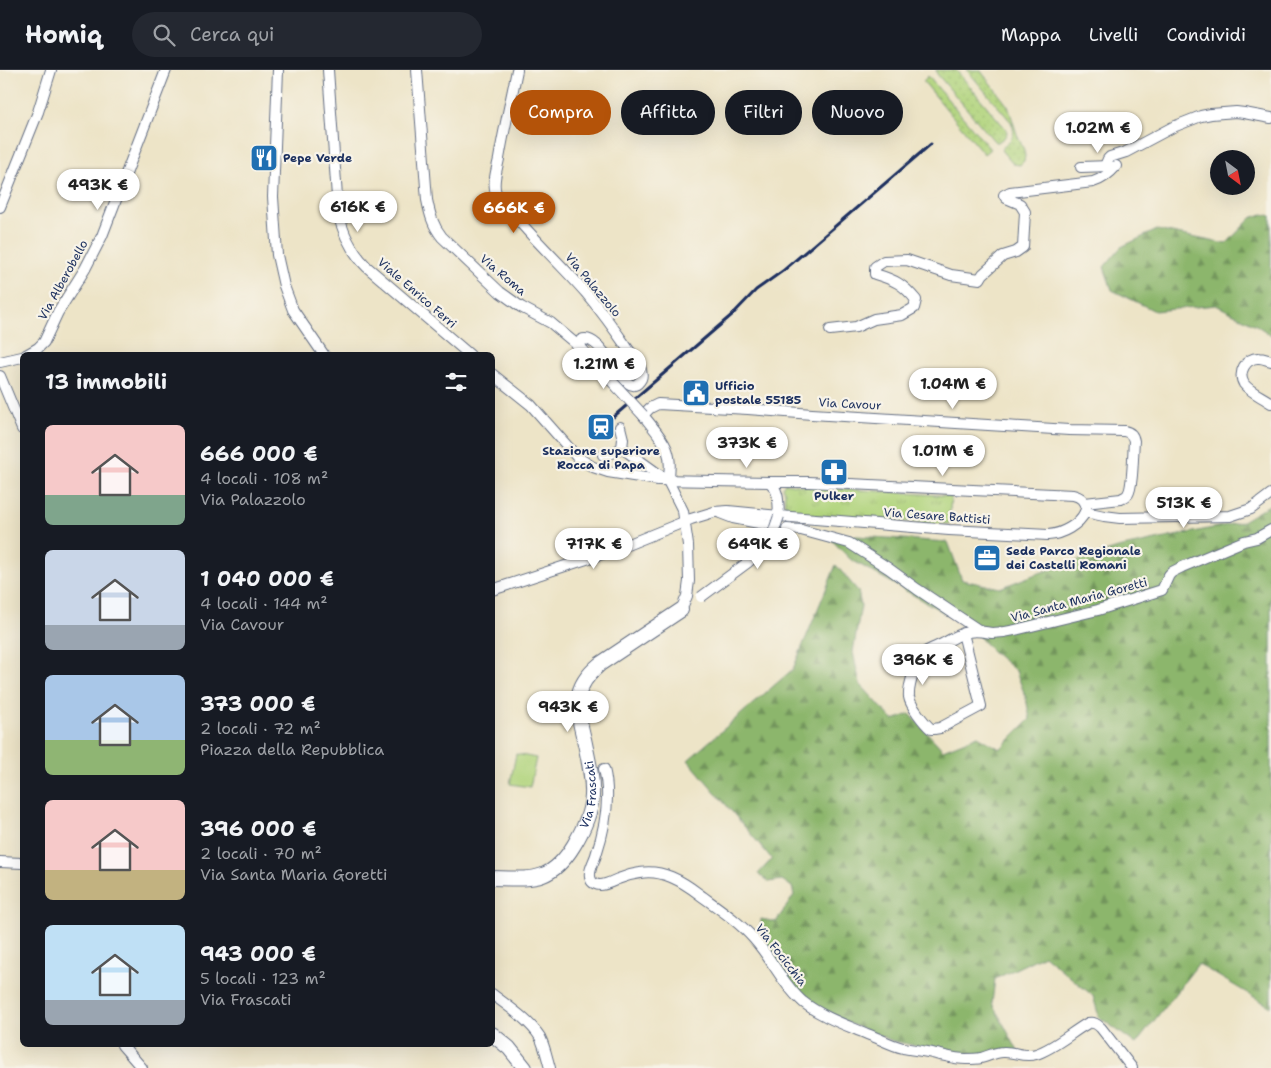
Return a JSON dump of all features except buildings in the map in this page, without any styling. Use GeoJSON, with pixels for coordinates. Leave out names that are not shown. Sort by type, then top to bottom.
{"type":"FeatureCollection","features":[{"type":"Feature","properties":{"kind":"main road","name":"Via Frascati"},"geometry":{"type":"LineString","coordinates":[[495,878],[540,876],[555,868],[569,853],[587,821],[592,799],[589,761],[577,710],[582,686],[588,675],[600,664],[681,610]]}},
{"type":"Feature","properties":{"kind":"main road"},"geometry":{"type":"LineString","coordinates":[[495,1036],[510,1048],[525,1068]]}},
{"type":"Feature","properties":{"kind":"street"},"geometry":{"type":"LineString","coordinates":[[0,207],[38,112],[51,70]]}},
{"type":"Feature","properties":{"kind":"street","name":"Via Alberobello"},"geometry":{"type":"LineString","coordinates":[[32,352],[44,342],[58,312],[85,269],[102,236],[166,70]]}},
{"type":"Feature","properties":{"kind":"street"},"geometry":{"type":"LineString","coordinates":[[278,70],[273,197],[277,255],[284,286],[293,310],[322,352]]}},
{"type":"Feature","properties":{"kind":"street","name":"Viale Enrico Ferri"},"geometry":{"type":"LineString","coordinates":[[328,70],[338,211],[348,241],[367,267],[466,352]]}},
{"type":"Feature","properties":{"kind":"street","name":"Via Roma"},"geometry":{"type":"LineString","coordinates":[[417,70],[427,200],[435,228],[442,237],[500,292],[518,305],[551,323],[582,349],[643,415],[661,437],[667,449],[670,458],[668,481]]}},
{"type":"Feature","properties":{"kind":"street","name":"Via Palazzolo"},"geometry":{"type":"LineString","coordinates":[[517,70],[495,181],[496,192],[532,236],[592,301],[639,365],[642,372],[641,378],[635,384],[628,383],[602,350],[590,339],[585,338],[581,340],[582,349]]}},
{"type":"Feature","properties":{"kind":"street"},"geometry":{"type":"LineString","coordinates":[[1105,166],[1110,157],[1126,152],[1196,117],[1236,112],[1271,118]]}},
{"type":"Feature","properties":{"kind":"street"},"geometry":{"type":"LineString","coordinates":[[830,330],[856,327],[874,319],[902,315],[914,308],[916,300],[907,289],[893,279],[876,274],[875,267],[884,262],[907,260],[952,275],[980,279],[1003,256],[1016,252],[1024,246],[1025,212],[1020,204],[1006,198],[1004,195],[1010,192],[1093,182],[1108,174],[1116,166],[1080,167]]}},
{"type":"Feature","properties":{"kind":"street","name":"Via Alberobello"},"geometry":{"type":"LineString","coordinates":[[0,362],[20,357]]}},
{"type":"Feature","properties":{"kind":"street"},"geometry":{"type":"LineString","coordinates":[[1271,362],[1257,358],[1250,360],[1244,366],[1242,380],[1247,388],[1271,403]]}},
{"type":"Feature","properties":{"kind":"street"},"geometry":{"type":"LineString","coordinates":[[0,376],[20,424]]}},
{"type":"Feature","properties":{"kind":"street"},"geometry":{"type":"LineString","coordinates":[[495,376],[531,405],[575,455],[588,465],[608,472],[668,481],[810,482],[1073,496],[1081,498],[1085,507],[1104,516],[1120,518],[1230,516],[1251,509],[1271,494]]}},
{"type":"Feature","properties":{"kind":"street","name":"Via Cavour"},"geometry":{"type":"LineString","coordinates":[[643,415],[653,406],[662,404],[1061,429],[1124,431],[1130,433],[1134,441],[1129,492],[1121,498],[1085,507]]}},
{"type":"Feature","properties":{"kind":"street"},"geometry":{"type":"LineString","coordinates":[[620,428],[623,439],[622,448]]}},
{"type":"Feature","properties":{"kind":"street"},"geometry":{"type":"LineString","coordinates":[[622,448],[668,481],[683,511],[686,521],[689,582],[687,596],[681,610]]}},
{"type":"Feature","properties":{"kind":"street"},"geometry":{"type":"LineString","coordinates":[[603,455],[622,448]]}},
{"type":"Feature","properties":{"kind":"street"},"geometry":{"type":"LineString","coordinates":[[681,610],[701,598],[766,546],[772,536],[779,516],[778,496],[775,488],[769,482]]}},
{"type":"Feature","properties":{"kind":"street","name":"Via Cesare Battisti"},"geometry":{"type":"LineString","coordinates":[[495,589],[625,546],[703,514],[717,511],[738,511],[949,530],[1052,534],[1065,530],[1077,522],[1083,516],[1085,507]]}},
{"type":"Feature","properties":{"kind":"street"},"geometry":{"type":"LineString","coordinates":[[717,511],[737,519],[770,525]]}},
{"type":"Feature","properties":{"kind":"street"},"geometry":{"type":"LineString","coordinates":[[787,529],[801,530],[849,543],[980,631]]}},
{"type":"Feature","properties":{"kind":"street","name":"Via Santa Maria Goretti"},"geometry":{"type":"LineString","coordinates":[[964,633],[981,706],[940,728],[930,728],[912,704],[909,696],[912,677],[926,651],[937,647],[952,638],[964,633],[967,632],[998,633],[1015,630],[1112,606],[1162,590],[1169,575],[1182,566],[1244,541],[1257,538],[1271,530]]}},
{"type":"Feature","properties":{"kind":"street","name":"Via Focicchia"},"geometry":{"type":"LineString","coordinates":[[604,769],[607,798],[601,838],[590,871],[590,878],[593,882],[597,885],[603,885],[623,877],[647,872],[667,875],[683,883],[727,914],[746,931],[796,994],[816,1011],[894,1045],[961,1059],[982,1058],[993,1053],[1002,1052],[1012,1052],[1023,1056],[1036,1054],[1051,1047],[1088,1023],[1093,1022],[1102,1028],[1132,1068]]}},
{"type":"Feature","properties":{"kind":"street"},"geometry":{"type":"LineString","coordinates":[[0,862],[20,863]]}},
{"type":"Feature","properties":{"kind":"street"},"geometry":{"type":"LineString","coordinates":[[495,996],[536,1032],[544,1045],[550,1068]]}},
{"type":"Feature","properties":{"kind":"street"},"geometry":{"type":"LineString","coordinates":[[124,1047],[142,1068]]}},
{"type":"Feature","properties":{"kind":"green space"},"geometry":{"type":"Polygon","coordinates":[[[936,70],[956,70],[1006,129],[1005,137],[995,142],[937,74],[936,70]]]}},
{"type":"Feature","properties":{"kind":"green space"},"geometry":{"type":"Polygon","coordinates":[[[967,70],[980,70],[1008,106],[1024,150],[1024,161],[1020,165],[1013,164],[1001,150],[1013,135],[1014,131],[1011,122],[967,70]]]}},
{"type":"Feature","properties":{"kind":"green space"},"geometry":{"type":"Polygon","coordinates":[[[928,76],[990,149],[984,154],[923,81],[928,76]]]}},
{"type":"Feature","properties":{"kind":"green space"},"geometry":{"type":"Polygon","coordinates":[[[1263,214],[1271,216],[1271,335],[1256,325],[1216,305],[1155,311],[1112,290],[1104,267],[1121,247],[1157,230],[1226,244],[1251,218],[1263,214]]]}},
{"type":"Feature","properties":{"kind":"green space"},"geometry":{"type":"Polygon","coordinates":[[[785,483],[803,486],[951,496],[949,524],[787,514],[784,511],[785,492],[782,487],[785,483]]]}},
{"type":"Feature","properties":{"kind":"green space"},"geometry":{"type":"Polygon","coordinates":[[[1271,504],[1271,1007],[1198,964],[1136,1044],[1099,1017],[1093,996],[1044,955],[995,979],[992,1003],[1019,1053],[976,1056],[893,1041],[828,1015],[802,998],[792,987],[761,939],[761,919],[776,922],[794,895],[792,887],[782,880],[769,882],[758,874],[772,859],[688,760],[793,669],[836,565],[858,591],[861,606],[853,652],[860,684],[893,720],[910,714],[943,750],[978,736],[1000,749],[1030,719],[1026,698],[1016,671],[992,651],[971,628],[850,559],[826,534],[948,542],[962,580],[1000,588],[1036,574],[1118,548],[1241,522],[1271,504]]]}},
{"type":"Feature","properties":{"kind":"green space"},"geometry":{"type":"Polygon","coordinates":[[[516,754],[536,758],[530,787],[510,784],[516,754]]]}},
{"type":"Feature","properties":{"kind":"railway"},"geometry":{"type":"LineString","coordinates":[[598,430],[733,314],[756,290],[784,270],[931,144]]}},
{"type":"Feature","properties":{"kind":"place","name":"Pepe Verde"},"geometry":{"type":"Point","coordinates":[264,158]}},
{"type":"Feature","properties":{"kind":"place","name":"Ufficio postale 55185"},"geometry":{"type":"Point","coordinates":[696,393]}},
{"type":"Feature","properties":{"kind":"place","name":"Stazione superiore Rocca di Papa"},"geometry":{"type":"Point","coordinates":[601,427]}},
{"type":"Feature","properties":{"kind":"place","name":"Pulker"},"geometry":{"type":"Point","coordinates":[834,472]}},
{"type":"Feature","properties":{"kind":"place","name":"Sede Parco Regionale dei Castelli Romani"},"geometry":{"type":"Point","coordinates":[987,558]}}]}
